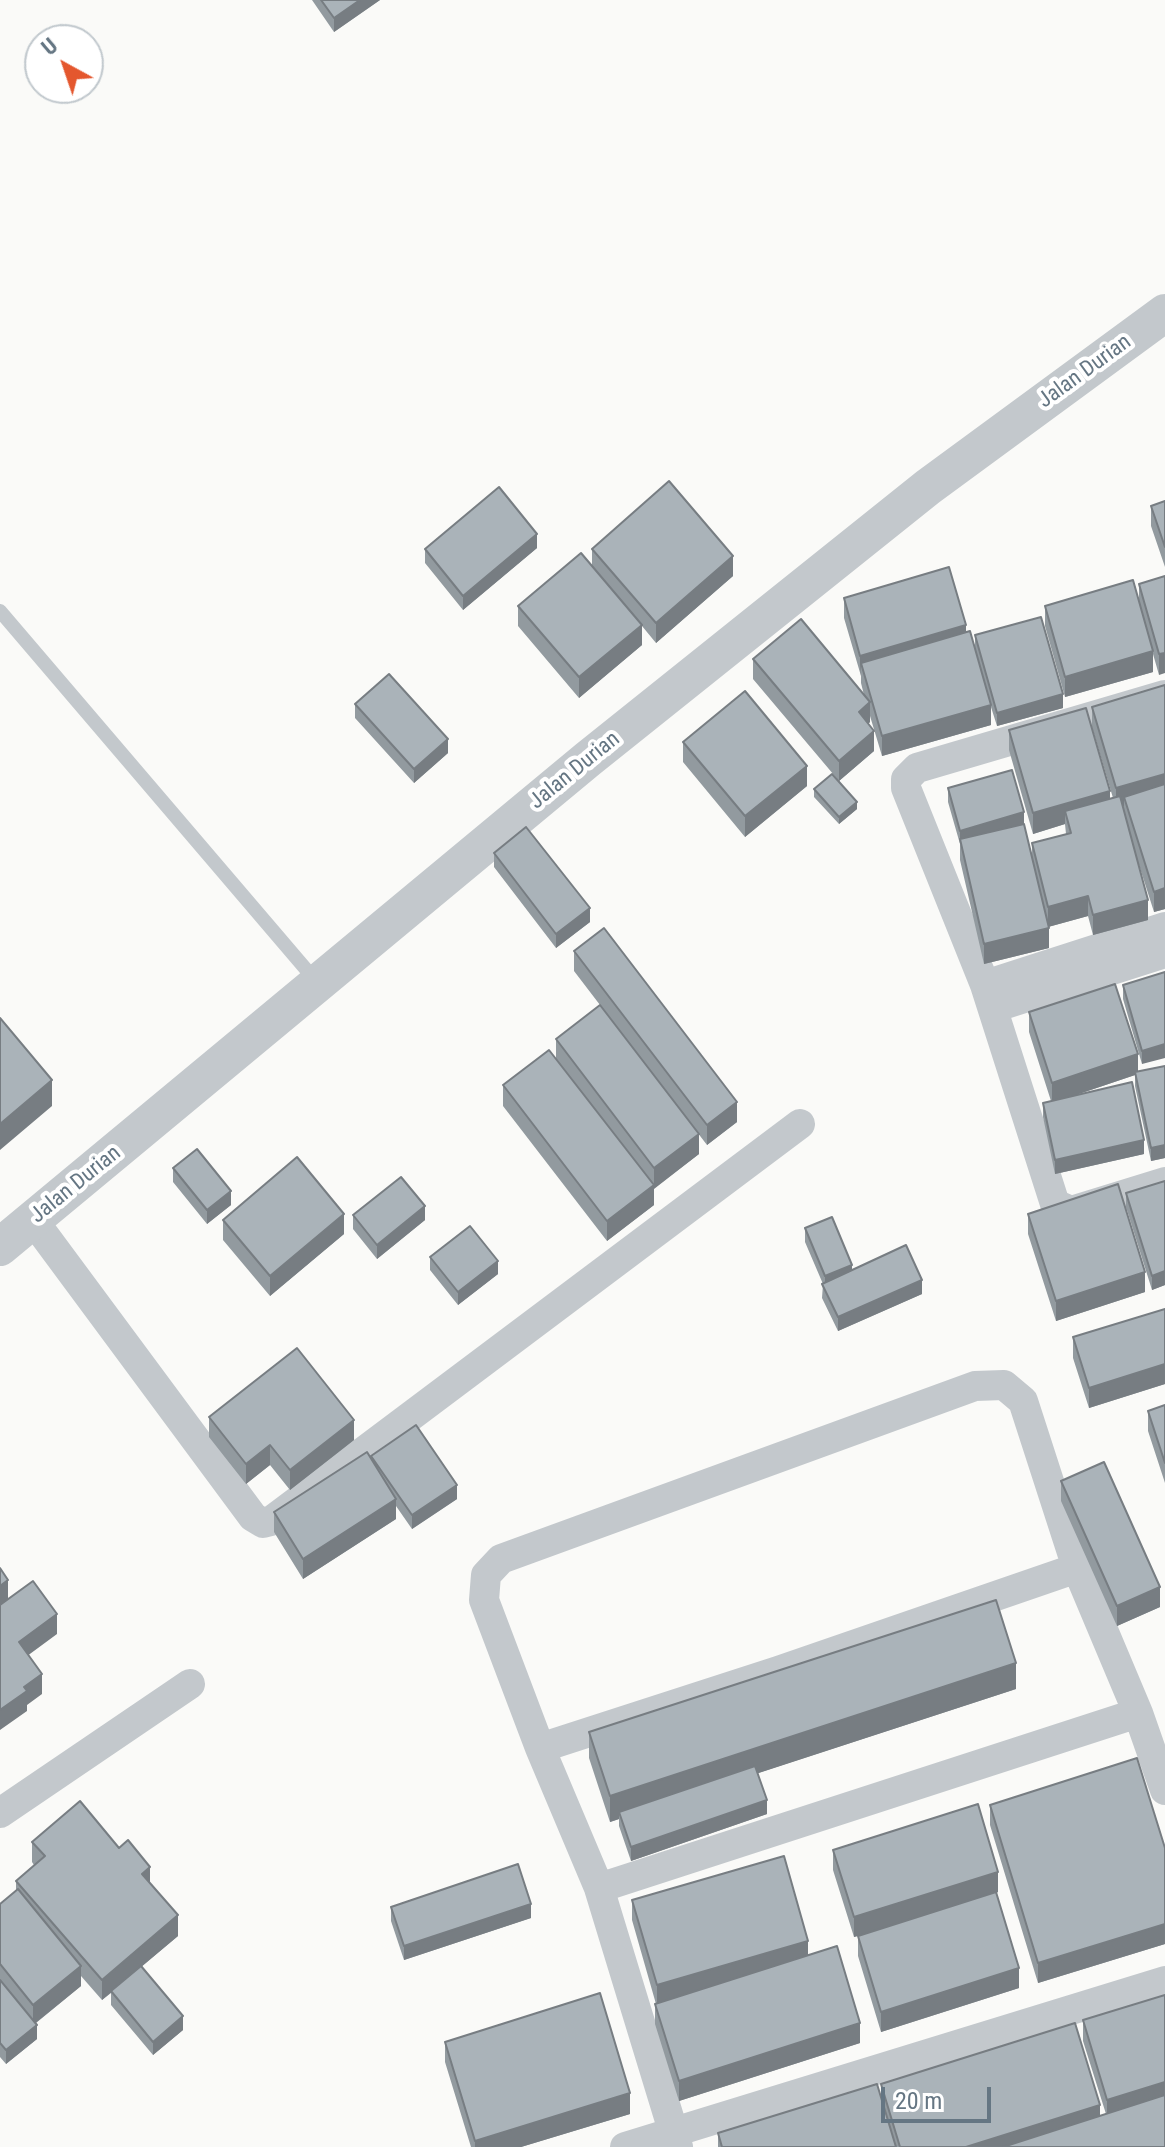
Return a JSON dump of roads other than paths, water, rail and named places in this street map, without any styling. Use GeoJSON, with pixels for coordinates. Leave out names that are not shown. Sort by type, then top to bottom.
{"type":"FeatureCollection","features":[{"type":"Feature","properties":{"kind":"street","name":"Jalan Durian"},"geometry":{"type":"LineString","coordinates":[[0,1247],[588,759],[928,487],[1165,313]]}},
{"type":"Feature","properties":{"kind":"street"},"geometry":{"type":"LineString","coordinates":[[1165,695],[917,768],[906,779],[906,788],[989,996],[1055,1204],[1071,1211],[1165,1182]]}},
{"type":"Feature","properties":{"kind":"street"},"geometry":{"type":"LineString","coordinates":[[989,996],[1165,927]]}},
{"type":"Feature","properties":{"kind":"street"},"geometry":{"type":"LineString","coordinates":[[989,996],[1165,953]]}},
{"type":"Feature","properties":{"kind":"street"},"geometry":{"type":"LineString","coordinates":[[33,1220],[253,1517],[263,1523],[271,1521],[800,1124]]}},
{"type":"Feature","properties":{"kind":"street"},"geometry":{"type":"LineString","coordinates":[[676,2140],[599,1888],[540,1748],[484,1600],[486,1575],[501,1559],[975,1386],[1004,1385],[1023,1401],[1077,1568],[1138,1713],[1165,1790]]}},
{"type":"Feature","properties":{"kind":"street"},"geometry":{"type":"LineString","coordinates":[[540,1748],[778,1671],[1077,1568]]}},
{"type":"Feature","properties":{"kind":"street"},"geometry":{"type":"LineString","coordinates":[[0,1813],[190,1684]]}},
{"type":"Feature","properties":{"kind":"street"},"geometry":{"type":"LineString","coordinates":[[599,1888],[1138,1713]]}},
{"type":"Feature","properties":{"kind":"street"},"geometry":{"type":"LineString","coordinates":[[625,2147],[676,2140],[1165,1981]]}},
{"type":"Feature","properties":{"kind":"lane"},"geometry":{"type":"LineString","coordinates":[[0,611],[319,985]]}}]}
